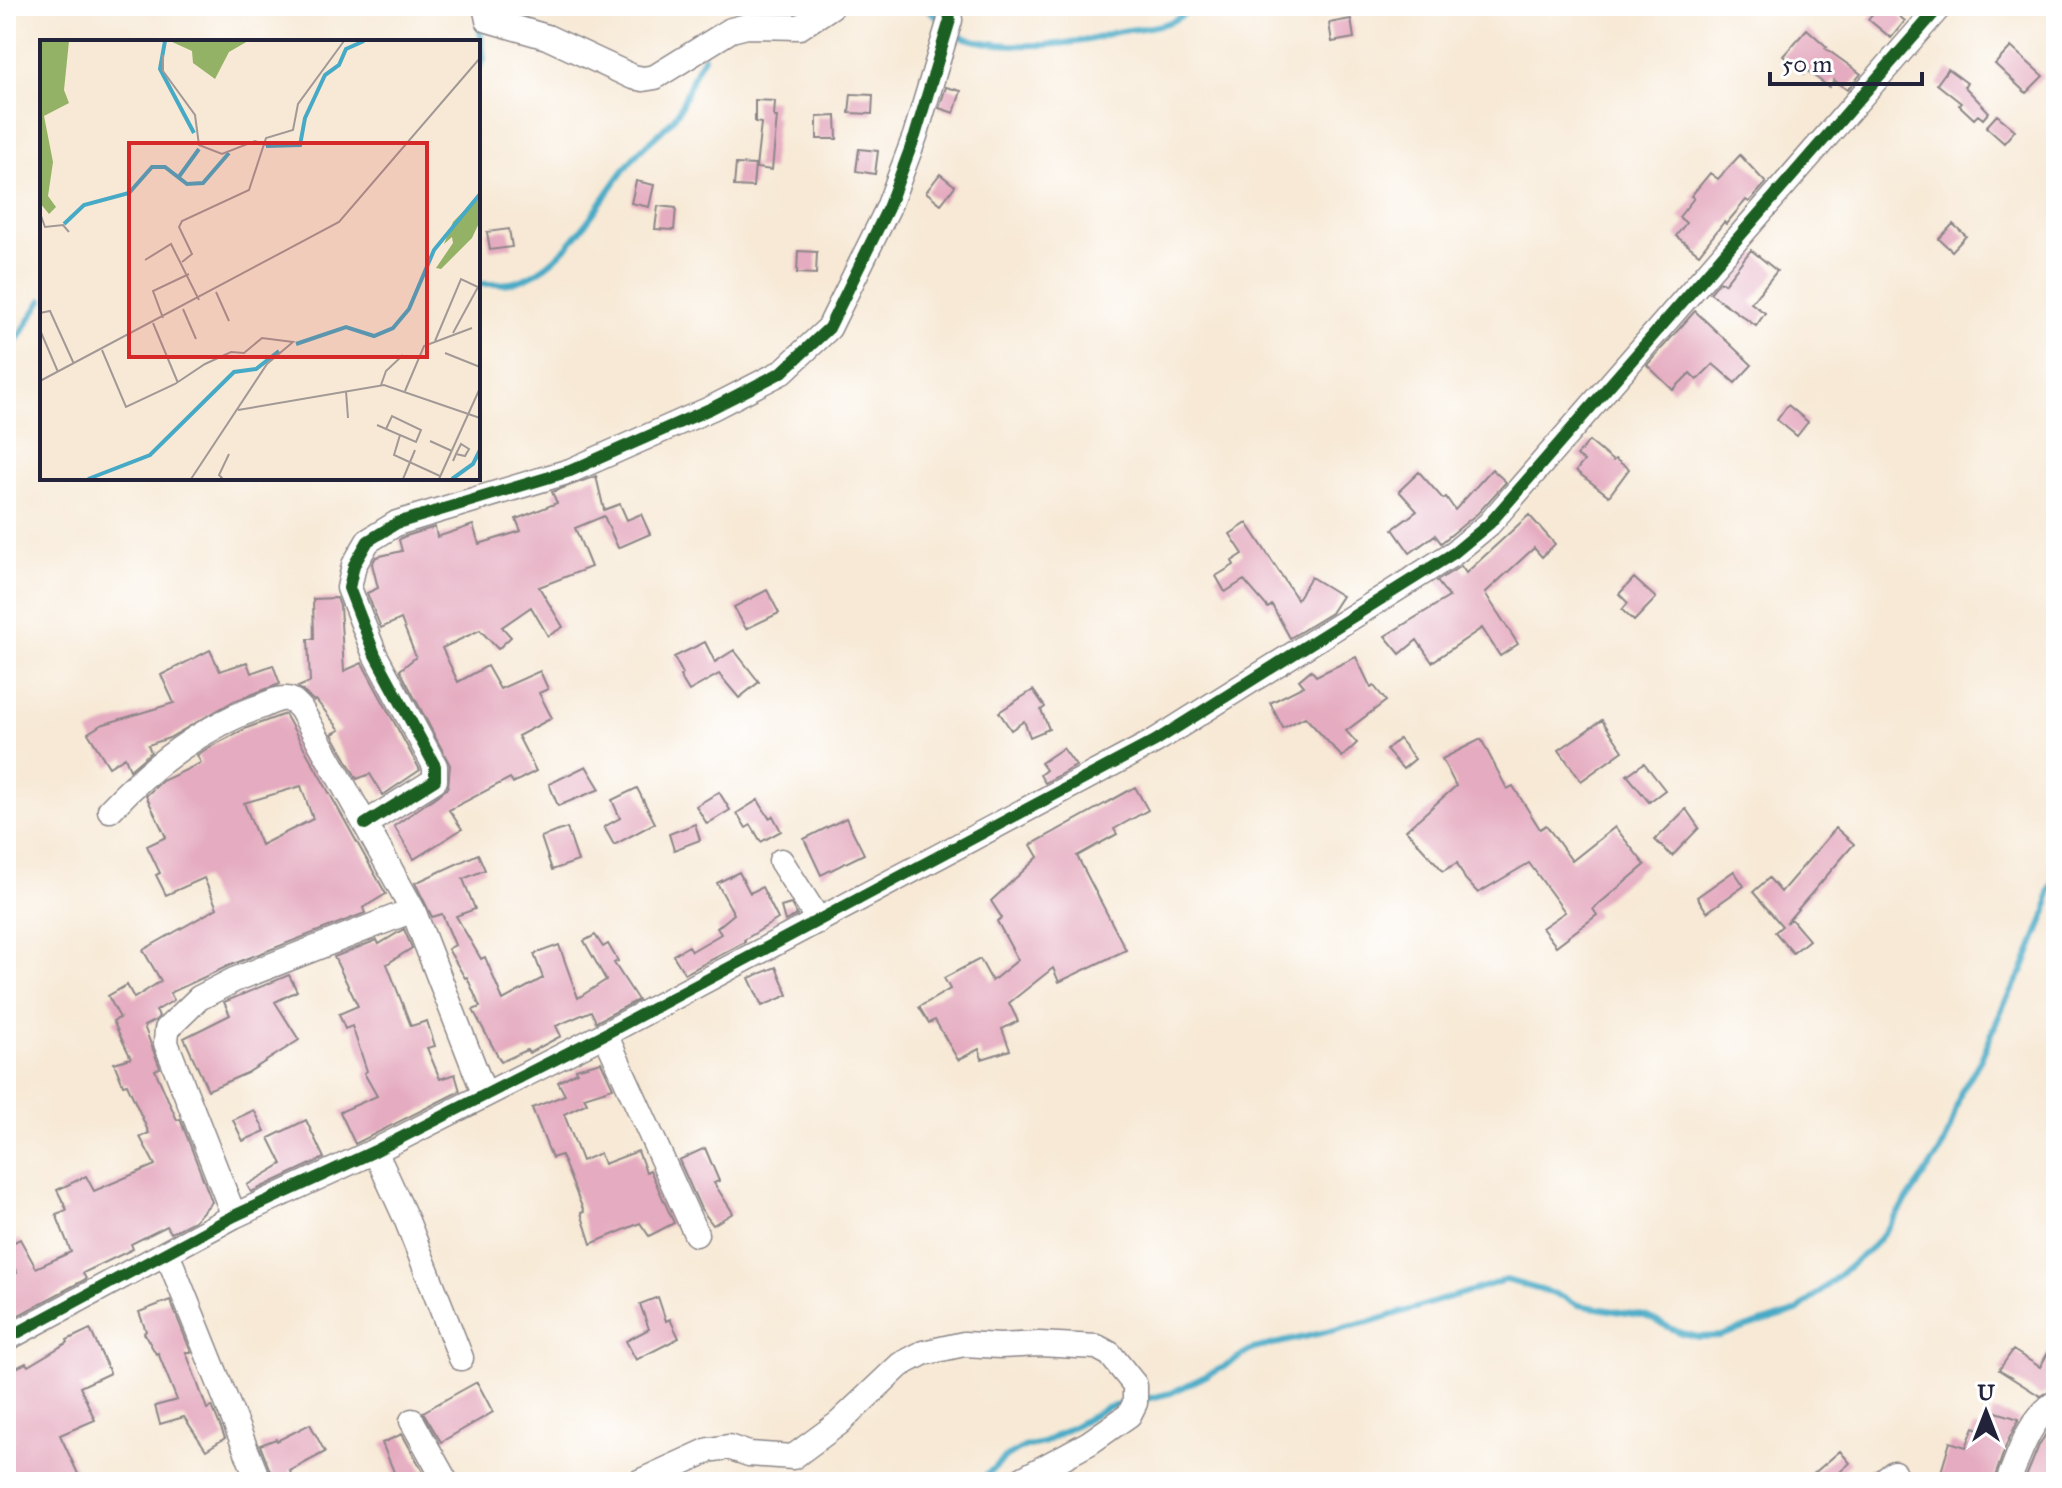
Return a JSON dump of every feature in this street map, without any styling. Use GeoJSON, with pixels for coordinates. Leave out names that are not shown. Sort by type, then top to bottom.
{"type":"FeatureCollection","features":[{"type":"Feature","properties":{"kind":"street"},"geometry":{"type":"LineString","coordinates":[[485,6],[488,20],[547,37],[643,79],[655,77],[731,30],[755,26],[800,27],[832,6]]}},
{"type":"Feature","properties":{"kind":"street"},"geometry":{"type":"LineString","coordinates":[[6,1339],[234,1216],[375,1151],[605,1034],[1155,741],[1474,538],[1940,6]]}},
{"type":"Feature","properties":{"kind":"street"},"geometry":{"type":"LineString","coordinates":[[365,824],[435,780],[436,774],[435,766],[375,655],[349,588],[354,565],[368,541],[397,523],[570,471],[712,408],[782,372],[829,328],[888,208],[915,136],[943,11]]}},
{"type":"Feature","properties":{"kind":"street"},"geometry":{"type":"LineString","coordinates":[[110,810],[131,787],[202,734],[247,711],[285,698],[293,701],[301,709],[413,910],[484,1093]]}},
{"type":"Feature","properties":{"kind":"street"},"geometry":{"type":"LineString","coordinates":[[781,861],[819,921]]}},
{"type":"Feature","properties":{"kind":"street"},"geometry":{"type":"LineString","coordinates":[[234,1216],[166,1043],[167,1029],[199,998],[234,980],[413,910]]}},
{"type":"Feature","properties":{"kind":"street"},"geometry":{"type":"LineString","coordinates":[[605,1034],[696,1234]]}},
{"type":"Feature","properties":{"kind":"street"},"geometry":{"type":"LineString","coordinates":[[375,1151],[407,1221],[461,1358]]}},
{"type":"Feature","properties":{"kind":"street"},"geometry":{"type":"LineString","coordinates":[[167,1253],[259,1482]]}},
{"type":"Feature","properties":{"kind":"street"},"geometry":{"type":"LineString","coordinates":[[639,1482],[709,1450],[728,1447],[749,1454],[793,1457],[839,1423],[900,1365],[923,1353],[964,1344],[1039,1344],[1097,1347],[1110,1354],[1135,1385],[1135,1403],[1129,1415],[1089,1443],[1017,1482]]}},
{"type":"Feature","properties":{"kind":"street"},"geometry":{"type":"LineString","coordinates":[[2008,1482],[2031,1427],[2043,1411],[2056,1402]]}},
{"type":"Feature","properties":{"kind":"street"},"geometry":{"type":"LineString","coordinates":[[412,1421],[446,1482]]}},
{"type":"Feature","properties":{"kind":"building"},"geometry":{"type":"Polygon","coordinates":[[[1879,6],[1887,6],[1905,21],[1891,38],[1868,19],[1879,6]]]}},
{"type":"Feature","properties":{"kind":"building"},"geometry":{"type":"Polygon","coordinates":[[[1351,19],[1354,38],[1332,42],[1329,23],[1351,19]]]}},
{"type":"Feature","properties":{"kind":"building"},"geometry":{"type":"Polygon","coordinates":[[[1807,29],[1825,48],[1861,74],[1847,90],[1834,80],[1829,87],[1806,70],[1804,74],[1783,56],[1807,29]]]}},
{"type":"Feature","properties":{"kind":"building"},"geometry":{"type":"Polygon","coordinates":[[[2011,47],[2043,76],[2026,93],[1995,64],[2011,47]]]}},
{"type":"Feature","properties":{"kind":"building"},"geometry":{"type":"Polygon","coordinates":[[[1948,69],[1967,83],[1964,86],[1989,112],[1983,119],[1978,115],[1974,119],[1959,105],[1961,103],[1937,84],[1948,69]]]}},
{"type":"Feature","properties":{"kind":"building"},"geometry":{"type":"Polygon","coordinates":[[[946,87],[961,91],[954,113],[939,108],[946,87]]]}},
{"type":"Feature","properties":{"kind":"building"},"geometry":{"type":"Polygon","coordinates":[[[851,94],[873,95],[872,114],[849,113],[851,94]]]}},
{"type":"Feature","properties":{"kind":"building"},"geometry":{"type":"Polygon","coordinates":[[[755,100],[775,101],[774,117],[777,117],[772,170],[756,168],[761,123],[755,122],[755,100]]]}},
{"type":"Feature","properties":{"kind":"building"},"geometry":{"type":"Polygon","coordinates":[[[1997,115],[2015,130],[2004,143],[1986,127],[1997,115]]]}},
{"type":"Feature","properties":{"kind":"building"},"geometry":{"type":"Polygon","coordinates":[[[836,116],[837,139],[817,139],[817,117],[836,116]]]}},
{"type":"Feature","properties":{"kind":"building"},"geometry":{"type":"Polygon","coordinates":[[[859,149],[878,151],[875,174],[856,171],[859,149]]]}},
{"type":"Feature","properties":{"kind":"building"},"geometry":{"type":"Polygon","coordinates":[[[1740,155],[1766,183],[1749,202],[1746,200],[1726,224],[1724,222],[1699,254],[1676,236],[1686,223],[1679,217],[1710,173],[1718,179],[1740,155]]]}},
{"type":"Feature","properties":{"kind":"building"},"geometry":{"type":"Polygon","coordinates":[[[736,164],[755,165],[753,187],[734,186],[736,164]]]}},
{"type":"Feature","properties":{"kind":"building"},"geometry":{"type":"Polygon","coordinates":[[[940,174],[955,186],[941,204],[926,192],[940,174]]]}},
{"type":"Feature","properties":{"kind":"building"},"geometry":{"type":"Polygon","coordinates":[[[636,181],[654,185],[649,207],[631,203],[636,181]]]}},
{"type":"Feature","properties":{"kind":"building"},"geometry":{"type":"Polygon","coordinates":[[[658,206],[676,208],[674,230],[655,229],[658,206]]]}},
{"type":"Feature","properties":{"kind":"building"},"geometry":{"type":"Polygon","coordinates":[[[1953,224],[1966,236],[1952,251],[1939,239],[1953,224]]]}},
{"type":"Feature","properties":{"kind":"building"},"geometry":{"type":"Polygon","coordinates":[[[509,229],[512,247],[490,250],[487,232],[509,229]]]}},
{"type":"Feature","properties":{"kind":"building"},"geometry":{"type":"Polygon","coordinates":[[[1751,250],[1777,271],[1751,303],[1765,313],[1756,326],[1710,293],[1720,281],[1724,284],[1751,250]]]}},
{"type":"Feature","properties":{"kind":"building"},"geometry":{"type":"Polygon","coordinates":[[[798,251],[817,252],[816,274],[797,273],[798,251]]]}},
{"type":"Feature","properties":{"kind":"building"},"geometry":{"type":"Polygon","coordinates":[[[1695,311],[1752,365],[1735,383],[1713,364],[1697,380],[1690,373],[1673,390],[1647,365],[1695,311]]]}},
{"type":"Feature","properties":{"kind":"building"},"geometry":{"type":"Polygon","coordinates":[[[1788,405],[1808,422],[1797,436],[1777,420],[1788,405]]]}},
{"type":"Feature","properties":{"kind":"building"},"geometry":{"type":"Polygon","coordinates":[[[1589,441],[1613,461],[1615,459],[1629,469],[1609,496],[1576,471],[1584,461],[1577,456],[1589,441]]]}},
{"type":"Feature","properties":{"kind":"building"},"geometry":{"type":"Polygon","coordinates":[[[1492,469],[1506,482],[1478,513],[1441,543],[1435,535],[1410,553],[1393,529],[1417,511],[1399,491],[1419,472],[1443,499],[1446,497],[1455,510],[1492,469]]]}},
{"type":"Feature","properties":{"kind":"building"},"geometry":{"type":"Polygon","coordinates":[[[596,476],[604,510],[620,504],[627,520],[641,514],[650,534],[618,548],[604,516],[575,528],[591,567],[539,587],[563,627],[548,636],[531,607],[502,627],[511,637],[498,649],[480,630],[442,648],[458,682],[487,666],[500,689],[540,671],[548,689],[539,693],[552,718],[518,736],[536,771],[513,783],[510,778],[449,810],[462,829],[414,859],[394,826],[448,788],[450,765],[400,670],[416,657],[401,619],[381,628],[367,593],[378,588],[372,564],[376,557],[402,551],[399,540],[403,537],[435,527],[437,537],[473,525],[479,544],[521,531],[516,519],[557,503],[552,492],[596,476]]]}},
{"type":"Feature","properties":{"kind":"building"},"geometry":{"type":"Polygon","coordinates":[[[1529,515],[1555,544],[1542,557],[1534,548],[1485,593],[1518,644],[1500,656],[1482,628],[1432,662],[1417,640],[1400,654],[1385,636],[1449,597],[1437,581],[1461,566],[1466,573],[1529,515]]]}},
{"type":"Feature","properties":{"kind":"building"},"geometry":{"type":"Polygon","coordinates":[[[1247,523],[1297,599],[1311,577],[1342,596],[1331,613],[1290,638],[1272,605],[1268,608],[1244,580],[1225,592],[1216,576],[1234,565],[1232,561],[1243,554],[1230,534],[1247,523]]]}},
{"type":"Feature","properties":{"kind":"building"},"geometry":{"type":"Polygon","coordinates":[[[1634,578],[1656,598],[1634,621],[1622,610],[1628,603],[1619,594],[1634,578]]]}},
{"type":"Feature","properties":{"kind":"building"},"geometry":{"type":"Polygon","coordinates":[[[767,590],[779,613],[746,629],[734,607],[767,590]]]}},
{"type":"Feature","properties":{"kind":"building"},"geometry":{"type":"Polygon","coordinates":[[[337,598],[344,671],[362,663],[420,770],[383,795],[370,774],[357,779],[332,734],[340,730],[316,700],[298,687],[310,682],[308,639],[314,639],[313,599],[337,598]]]}},
{"type":"Feature","properties":{"kind":"building"},"geometry":{"type":"Polygon","coordinates":[[[705,642],[715,662],[734,650],[759,682],[739,698],[719,674],[689,691],[674,657],[705,642]]]}},
{"type":"Feature","properties":{"kind":"building"},"geometry":{"type":"Polygon","coordinates":[[[210,650],[220,671],[247,662],[251,673],[273,665],[280,684],[234,701],[169,738],[148,745],[151,752],[130,770],[125,757],[109,767],[88,733],[101,725],[174,703],[161,675],[210,650]]]}},
{"type":"Feature","properties":{"kind":"building"},"geometry":{"type":"Polygon","coordinates":[[[1356,657],[1371,688],[1374,686],[1386,701],[1346,731],[1357,743],[1342,757],[1305,717],[1283,728],[1270,703],[1304,686],[1299,680],[1311,670],[1316,676],[1356,657]]]}},
{"type":"Feature","properties":{"kind":"building"},"geometry":{"type":"Polygon","coordinates":[[[1033,690],[1045,707],[1041,710],[1049,729],[1030,737],[1024,721],[1011,730],[999,712],[1033,690]]]}},
{"type":"Feature","properties":{"kind":"building"},"geometry":{"type":"Polygon","coordinates":[[[285,714],[386,894],[363,908],[365,913],[228,966],[170,993],[174,1000],[156,1011],[159,1016],[156,1020],[144,1026],[160,1068],[155,1070],[177,1120],[180,1119],[212,1202],[194,1221],[171,1233],[167,1226],[131,1244],[133,1249],[83,1273],[86,1279],[6,1322],[6,1280],[17,1273],[6,1254],[6,1246],[20,1239],[36,1268],[71,1252],[56,1214],[67,1210],[57,1190],[86,1176],[94,1191],[155,1165],[140,1137],[149,1133],[114,1063],[131,1058],[113,1021],[120,1018],[108,996],[127,985],[134,998],[161,981],[143,950],[217,908],[204,878],[166,895],[147,846],[166,837],[146,796],[162,781],[201,763],[197,755],[247,728],[285,714]],[[301,786],[244,803],[261,845],[313,819],[301,786]]]}},
{"type":"Feature","properties":{"kind":"building"},"geometry":{"type":"Polygon","coordinates":[[[1602,720],[1623,751],[1581,781],[1559,750],[1602,720]]]}},
{"type":"Feature","properties":{"kind":"building"},"geometry":{"type":"Polygon","coordinates":[[[1399,739],[1415,759],[1403,769],[1386,750],[1399,739]]]}},
{"type":"Feature","properties":{"kind":"building"},"geometry":{"type":"Polygon","coordinates":[[[1481,739],[1507,789],[1513,786],[1540,829],[1546,825],[1572,861],[1615,827],[1645,865],[1593,909],[1597,915],[1556,946],[1542,928],[1565,912],[1529,863],[1478,893],[1465,879],[1457,863],[1443,871],[1406,830],[1456,786],[1442,759],[1481,739]]]}},
{"type":"Feature","properties":{"kind":"building"},"geometry":{"type":"Polygon","coordinates":[[[1063,748],[1076,766],[1045,783],[1040,775],[1046,770],[1041,763],[1063,748]]]}},
{"type":"Feature","properties":{"kind":"building"},"geometry":{"type":"Polygon","coordinates":[[[1644,763],[1665,790],[1649,802],[1627,775],[1644,763]]]}},
{"type":"Feature","properties":{"kind":"building"},"geometry":{"type":"Polygon","coordinates":[[[586,766],[600,789],[558,806],[549,784],[586,766]]]}},
{"type":"Feature","properties":{"kind":"building"},"geometry":{"type":"Polygon","coordinates":[[[1135,787],[1148,810],[1114,829],[1117,834],[1077,856],[1126,950],[1059,982],[1053,968],[1009,1003],[1018,1021],[1002,1029],[1010,1050],[982,1059],[979,1049],[958,1060],[935,1020],[929,1023],[919,1007],[950,989],[944,978],[980,959],[992,981],[1018,960],[997,921],[1002,918],[991,901],[1038,857],[1031,845],[1135,787]]]}},
{"type":"Feature","properties":{"kind":"building"},"geometry":{"type":"Polygon","coordinates":[[[637,788],[655,823],[614,845],[604,827],[620,818],[612,800],[637,788]]]}},
{"type":"Feature","properties":{"kind":"building"},"geometry":{"type":"Polygon","coordinates":[[[719,792],[730,810],[707,824],[696,806],[719,792]]]}},
{"type":"Feature","properties":{"kind":"building"},"geometry":{"type":"Polygon","coordinates":[[[758,800],[769,818],[773,816],[781,831],[761,842],[751,825],[746,828],[737,813],[758,800]]]}},
{"type":"Feature","properties":{"kind":"building"},"geometry":{"type":"Polygon","coordinates":[[[1686,809],[1699,828],[1672,856],[1655,840],[1686,809]]]}},
{"type":"Feature","properties":{"kind":"building"},"geometry":{"type":"Polygon","coordinates":[[[846,818],[864,854],[821,875],[804,839],[846,818]]]}},
{"type":"Feature","properties":{"kind":"building"},"geometry":{"type":"Polygon","coordinates":[[[695,824],[700,840],[674,850],[669,834],[695,824]]]}},
{"type":"Feature","properties":{"kind":"building"},"geometry":{"type":"Polygon","coordinates":[[[567,828],[578,861],[552,870],[541,837],[567,828]]]}},
{"type":"Feature","properties":{"kind":"building"},"geometry":{"type":"Polygon","coordinates":[[[1836,828],[1854,844],[1786,923],[1791,919],[1809,940],[1793,953],[1775,932],[1782,926],[1753,892],[1769,878],[1781,892],[1836,828]]]}},
{"type":"Feature","properties":{"kind":"building"},"geometry":{"type":"Polygon","coordinates":[[[478,854],[485,870],[463,879],[475,909],[456,916],[481,959],[485,957],[503,1000],[543,978],[534,954],[559,945],[578,998],[606,980],[584,941],[595,935],[603,947],[608,944],[618,961],[614,963],[638,1000],[596,1022],[591,1011],[556,1026],[561,1036],[529,1053],[527,1050],[501,1062],[473,1010],[480,1007],[467,977],[448,949],[455,945],[442,914],[432,917],[415,883],[478,854]]]}},
{"type":"Feature","properties":{"kind":"building"},"geometry":{"type":"Polygon","coordinates":[[[1734,871],[1744,886],[1707,912],[1697,897],[1734,871]]]}},
{"type":"Feature","properties":{"kind":"building"},"geometry":{"type":"Polygon","coordinates":[[[739,872],[750,893],[762,887],[778,919],[745,942],[685,974],[673,955],[689,946],[692,951],[721,934],[717,928],[734,914],[717,883],[739,872]]]}},
{"type":"Feature","properties":{"kind":"building"},"geometry":{"type":"Polygon","coordinates":[[[791,904],[797,915],[785,921],[781,907],[791,904]]]}},
{"type":"Feature","properties":{"kind":"building"},"geometry":{"type":"Polygon","coordinates":[[[404,929],[412,948],[387,964],[411,1026],[427,1021],[435,1046],[427,1048],[440,1079],[455,1074],[460,1091],[355,1144],[340,1112],[377,1096],[364,1073],[367,1071],[352,1026],[345,1029],[339,1014],[358,1006],[334,957],[377,940],[379,944],[404,929]]]}},
{"type":"Feature","properties":{"kind":"building"},"geometry":{"type":"Polygon","coordinates":[[[776,967],[788,995],[762,1006],[749,978],[776,967]]]}},
{"type":"Feature","properties":{"kind":"building"},"geometry":{"type":"Polygon","coordinates":[[[289,975],[297,991],[275,1002],[299,1040],[247,1073],[208,1090],[184,1038],[230,1015],[224,1002],[289,975]]]}},
{"type":"Feature","properties":{"kind":"building"},"geometry":{"type":"Polygon","coordinates":[[[601,1062],[613,1088],[584,1097],[587,1103],[564,1114],[582,1161],[600,1153],[604,1164],[638,1151],[674,1223],[649,1236],[640,1223],[591,1244],[581,1213],[584,1212],[561,1155],[552,1158],[532,1108],[565,1095],[558,1082],[577,1072],[576,1069],[601,1062]]]}},
{"type":"Feature","properties":{"kind":"building"},"geometry":{"type":"Polygon","coordinates":[[[254,1110],[265,1131],[243,1141],[233,1120],[254,1110]]]}},
{"type":"Feature","properties":{"kind":"building"},"geometry":{"type":"Polygon","coordinates":[[[306,1120],[324,1158],[251,1192],[247,1185],[282,1164],[269,1138],[306,1120]]]}},
{"type":"Feature","properties":{"kind":"building"},"geometry":{"type":"Polygon","coordinates":[[[705,1148],[719,1181],[714,1183],[733,1213],[713,1225],[701,1209],[679,1160],[705,1148]]]}},
{"type":"Feature","properties":{"kind":"building"},"geometry":{"type":"Polygon","coordinates":[[[658,1297],[666,1321],[670,1319],[679,1338],[636,1360],[626,1341],[649,1329],[640,1304],[658,1297]]]}},
{"type":"Feature","properties":{"kind":"building"},"geometry":{"type":"Polygon","coordinates":[[[170,1300],[191,1352],[186,1352],[207,1409],[212,1406],[225,1438],[206,1450],[184,1417],[160,1424],[155,1406],[177,1400],[158,1353],[144,1333],[146,1331],[139,1312],[170,1300]]]}},
{"type":"Feature","properties":{"kind":"building"},"geometry":{"type":"Polygon","coordinates":[[[90,1329],[110,1373],[80,1387],[95,1420],[60,1435],[79,1476],[67,1482],[6,1482],[6,1373],[26,1363],[28,1366],[90,1329]]]}},
{"type":"Feature","properties":{"kind":"building"},"geometry":{"type":"Polygon","coordinates":[[[2056,1338],[2056,1387],[2040,1396],[1999,1370],[2013,1350],[2040,1367],[2056,1338]]]}},
{"type":"Feature","properties":{"kind":"building"},"geometry":{"type":"Polygon","coordinates":[[[477,1382],[493,1412],[441,1442],[423,1412],[477,1382]]]}},
{"type":"Feature","properties":{"kind":"building"},"geometry":{"type":"Polygon","coordinates":[[[1993,1411],[2019,1419],[1993,1482],[1938,1482],[1950,1442],[1966,1447],[1974,1427],[1987,1432],[1993,1411]]]}},
{"type":"Feature","properties":{"kind":"building"},"geometry":{"type":"Polygon","coordinates":[[[310,1424],[325,1452],[274,1481],[260,1445],[277,1441],[310,1424]]]}},
{"type":"Feature","properties":{"kind":"building"},"geometry":{"type":"Polygon","coordinates":[[[2050,1428],[2056,1430],[2056,1482],[2024,1482],[2039,1445],[2050,1428]]]}},
{"type":"Feature","properties":{"kind":"building"},"geometry":{"type":"Polygon","coordinates":[[[402,1434],[423,1472],[398,1482],[382,1443],[402,1434]]]}},
{"type":"Feature","properties":{"kind":"building"},"geometry":{"type":"Polygon","coordinates":[[[1840,1451],[1850,1463],[1829,1482],[1804,1482],[1840,1451]]]}},
{"type":"Feature","properties":{"kind":"waterway"},"geometry":{"type":"LineString","coordinates":[[925,6],[943,23]]}},
{"type":"Feature","properties":{"kind":"waterway"},"geometry":{"type":"LineString","coordinates":[[954,34],[1002,44],[1073,42],[1165,24],[1192,6]]}},
{"type":"Feature","properties":{"kind":"waterway"},"geometry":{"type":"LineString","coordinates":[[479,22],[484,60],[480,66]]}},
{"type":"Feature","properties":{"kind":"waterway"},"geometry":{"type":"LineString","coordinates":[[480,284],[510,283],[534,274],[568,246],[635,156],[674,118],[704,57]]}},
{"type":"Feature","properties":{"kind":"waterway"},"geometry":{"type":"LineString","coordinates":[[6,348],[18,338],[40,303]]}},
{"type":"Feature","properties":{"kind":"waterway"},"geometry":{"type":"LineString","coordinates":[[1142,1400],[1171,1393],[1253,1349],[1373,1321],[1506,1280],[1562,1296],[1578,1305],[1645,1316],[1681,1333],[1699,1337],[1720,1336],[1797,1311],[1872,1247],[1940,1152],[1961,1092],[1981,1059],[2004,1004],[2023,970],[2047,911],[2049,892],[2056,876]]}},
{"type":"Feature","properties":{"kind":"waterway"},"geometry":{"type":"LineString","coordinates":[[979,1482],[1006,1457],[1024,1447],[1043,1443],[1106,1408],[1127,1403]]}},
{"type":"Feature","properties":{"kind":"cycle path"},"geometry":{"type":"LineString","coordinates":[[365,824],[435,780],[435,766],[375,655],[349,588],[354,565],[368,541],[397,523],[570,471],[712,408],[782,372],[829,328],[888,208],[915,136],[950,20],[948,6]]}},
{"type":"Feature","properties":{"kind":"cycle path"},"geometry":{"type":"LineString","coordinates":[[6,1339],[234,1216],[375,1151],[605,1034],[1155,741],[1454,553],[1489,524],[1940,6]]}}]}
